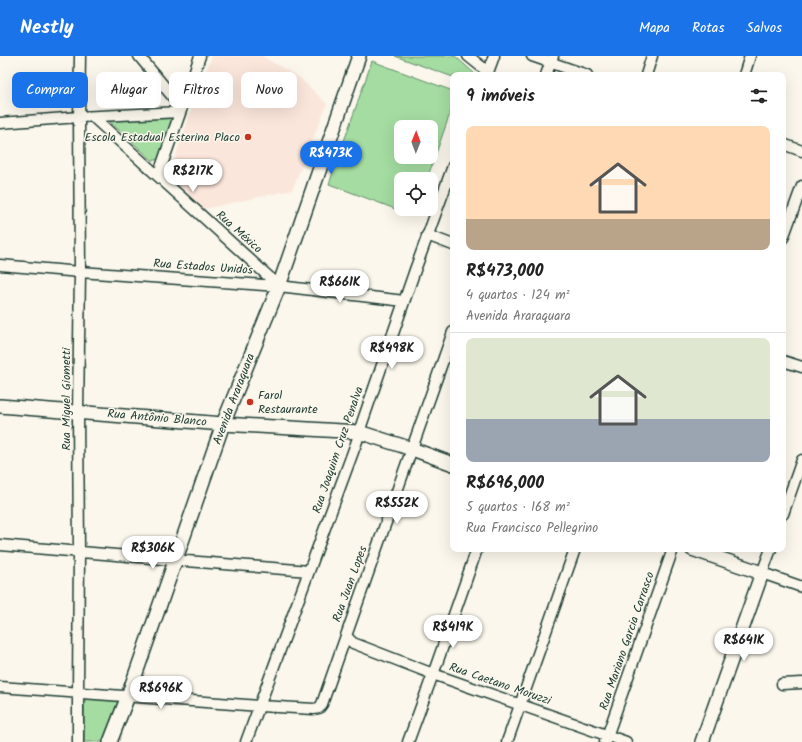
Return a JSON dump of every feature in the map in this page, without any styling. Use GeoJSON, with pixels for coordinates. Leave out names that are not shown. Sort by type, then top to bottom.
{"type":"FeatureCollection","features":[{"type":"Feature","properties":{"kind":"street","name":"Rua Miguel Giometti"},"geometry":{"type":"LineString","coordinates":[[78,742],[80,56]]}},
{"type":"Feature","properties":{"kind":"street"},"geometry":{"type":"LineString","coordinates":[[139,56],[181,110]]}},
{"type":"Feature","properties":{"kind":"street"},"geometry":{"type":"LineString","coordinates":[[158,176],[200,56]]}},
{"type":"Feature","properties":{"kind":"street","name":"Avenida Araraquara"},"geometry":{"type":"LineString","coordinates":[[110,742],[128,696],[174,560],[223,424],[279,286],[358,56]]}},
{"type":"Feature","properties":{"kind":"street"},"geometry":{"type":"LineString","coordinates":[[468,56],[485,72]]}},
{"type":"Feature","properties":{"kind":"street"},"geometry":{"type":"LineString","coordinates":[[488,72],[494,56]]}},
{"type":"Feature","properties":{"kind":"street"},"geometry":{"type":"LineString","coordinates":[[532,56],[552,59],[580,72]]}},
{"type":"Feature","properties":{"kind":"street"},"geometry":{"type":"LineString","coordinates":[[647,72],[652,56]]}},
{"type":"Feature","properties":{"kind":"street"},"geometry":{"type":"LineString","coordinates":[[745,72],[750,56]]}},
{"type":"Feature","properties":{"kind":"street"},"geometry":{"type":"LineString","coordinates":[[547,72],[552,59]]}},
{"type":"Feature","properties":{"kind":"street"},"geometry":{"type":"LineString","coordinates":[[0,123],[181,110]]}},
{"type":"Feature","properties":{"kind":"street","name":"Rua México"},"geometry":{"type":"LineString","coordinates":[[93,117],[279,286]]}},
{"type":"Feature","properties":{"kind":"street"},"geometry":{"type":"LineString","coordinates":[[786,145],[802,151]]}},
{"type":"Feature","properties":{"kind":"street","name":"Rua Joaquim Cruz Penalva"},"geometry":{"type":"LineString","coordinates":[[246,742],[310,571],[404,301],[450,174]]}},
{"type":"Feature","properties":{"kind":"street"},"geometry":{"type":"LineString","coordinates":[[786,230],[802,186]]}},
{"type":"Feature","properties":{"kind":"street"},"geometry":{"type":"LineString","coordinates":[[428,235],[450,244]]}},
{"type":"Feature","properties":{"kind":"street","name":"Rua Estados Unidos"},"geometry":{"type":"LineString","coordinates":[[0,265],[279,286],[404,301]]}},
{"type":"Feature","properties":{"kind":"street","name":"Rua Juan Lopes"},"geometry":{"type":"LineString","coordinates":[[260,706],[314,709],[319,708],[322,704],[450,341]]}},
{"type":"Feature","properties":{"kind":"street"},"geometry":{"type":"LineString","coordinates":[[786,362],[802,367]]}},
{"type":"Feature","properties":{"kind":"street","name":"Rua Antônio Blanco"},"geometry":{"type":"LineString","coordinates":[[0,406],[223,424],[359,432],[450,463]]}},
{"type":"Feature","properties":{"kind":"street"},"geometry":{"type":"LineString","coordinates":[[786,505],[802,460]]}},
{"type":"Feature","properties":{"kind":"street"},"geometry":{"type":"LineString","coordinates":[[0,545],[310,571]]}},
{"type":"Feature","properties":{"kind":"street"},"geometry":{"type":"LineString","coordinates":[[408,742],[476,552]]}},
{"type":"Feature","properties":{"kind":"street"},"geometry":{"type":"LineString","coordinates":[[507,742],[574,552]]}},
{"type":"Feature","properties":{"kind":"street","name":"Rua Mariano Garcia Carrasco"},"geometry":{"type":"LineString","coordinates":[[606,739],[672,552]]}},
{"type":"Feature","properties":{"kind":"street"},"geometry":{"type":"LineString","coordinates":[[701,552],[802,587]]}},
{"type":"Feature","properties":{"kind":"street"},"geometry":{"type":"LineString","coordinates":[[702,742],[770,552]]}},
{"type":"Feature","properties":{"kind":"street","name":"Rua Caetano Moruzzi"},"geometry":{"type":"LineString","coordinates":[[346,636],[353,643],[433,674],[520,705],[606,739],[626,742]]}},
{"type":"Feature","properties":{"kind":"street"},"geometry":{"type":"LineString","coordinates":[[782,684],[802,683]]}},
{"type":"Feature","properties":{"kind":"street"},"geometry":{"type":"LineString","coordinates":[[0,686],[260,706]]}},
{"type":"Feature","properties":{"kind":"shaded area","name":"Escola Estadual Esterina Placo"},"geometry":{"type":"Polygon","coordinates":[[[212,56],[262,56],[290,72],[241,72],[241,108],[297,108],[297,76],[327,104],[292,190],[204,209],[172,180],[171,170],[192,108],[233,108],[233,72],[206,72],[212,56]]]}},
{"type":"Feature","properties":{"kind":"green space"},"geometry":{"type":"Polygon","coordinates":[[[395,56],[455,56],[473,72],[450,72],[450,76],[395,56]]]}},
{"type":"Feature","properties":{"kind":"green space"},"geometry":{"type":"Polygon","coordinates":[[[372,61],[450,90],[450,114],[438,148],[438,120],[394,120],[394,164],[432,164],[429,172],[394,172],[394,208],[329,184],[372,61]]]}},
{"type":"Feature","properties":{"kind":"green space"},"geometry":{"type":"Polygon","coordinates":[[[170,117],[172,121],[159,158],[156,160],[152,160],[109,121],[113,120],[170,117]]]}},
{"type":"Feature","properties":{"kind":"green space"},"geometry":{"type":"Polygon","coordinates":[[[89,699],[116,701],[118,703],[103,742],[84,742],[84,702],[89,699]]]}},
{"type":"Feature","properties":{"kind":"place","name":"Escola Estadual Esterina Placo"},"geometry":{"type":"Point","coordinates":[248,137]}},
{"type":"Feature","properties":{"kind":"place","name":"Farol Restaurante"},"geometry":{"type":"Point","coordinates":[250,402]}}]}
